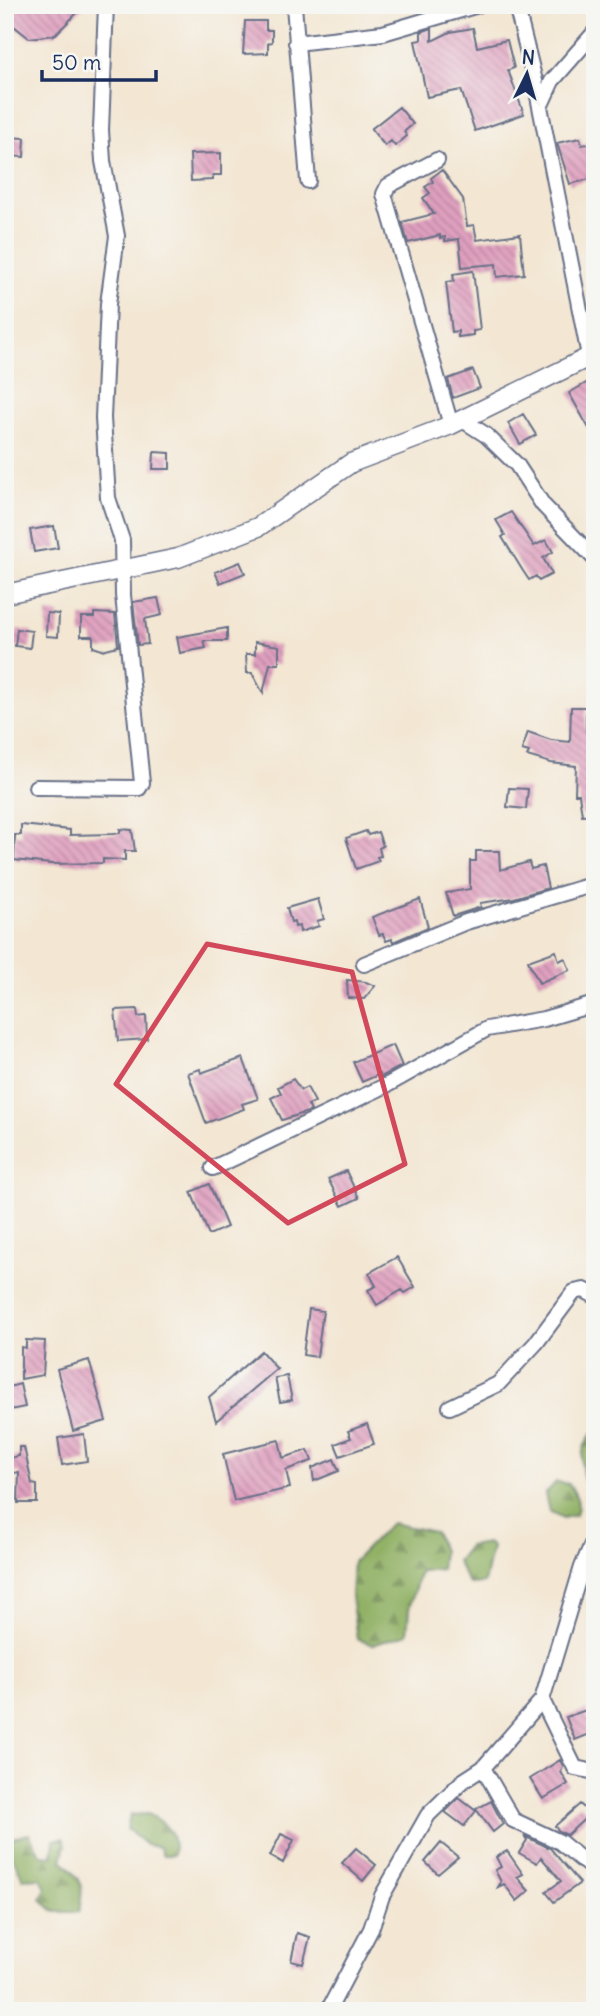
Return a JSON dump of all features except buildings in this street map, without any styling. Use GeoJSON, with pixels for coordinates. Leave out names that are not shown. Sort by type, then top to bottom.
{"type":"FeatureCollection","features":[{"type":"Feature","properties":{"kind":"street"},"geometry":{"type":"LineString","coordinates":[[36,787],[139,788],[142,783],[123,595],[122,540],[108,498],[103,418],[108,304],[117,236],[103,161],[101,130],[106,5]]}},
{"type":"Feature","properties":{"kind":"street"},"geometry":{"type":"LineString","coordinates":[[294,5],[308,181]]}},
{"type":"Feature","properties":{"kind":"street"},"geometry":{"type":"LineString","coordinates":[[296,43],[383,33],[478,5]]}},
{"type":"Feature","properties":{"kind":"street"},"geometry":{"type":"LineString","coordinates":[[5,594],[178,558],[258,527],[351,463],[456,422],[592,355],[534,76],[516,5]]}},
{"type":"Feature","properties":{"kind":"street"},"geometry":{"type":"LineString","coordinates":[[540,107],[552,81],[583,41],[595,32]]}},
{"type":"Feature","properties":{"kind":"street"},"geometry":{"type":"LineString","coordinates":[[534,76],[544,82],[552,81]]}},
{"type":"Feature","properties":{"kind":"street"},"geometry":{"type":"LineString","coordinates":[[437,160],[388,186],[384,194],[456,422],[486,435],[517,465],[543,505],[595,559]]}},
{"type":"Feature","properties":{"kind":"street"},"geometry":{"type":"LineString","coordinates":[[364,964],[466,922],[595,884]]}},
{"type":"Feature","properties":{"kind":"street"},"geometry":{"type":"LineString","coordinates":[[213,1168],[388,1084],[487,1029],[544,1019],[595,1004]]}},
{"type":"Feature","properties":{"kind":"street"},"geometry":{"type":"LineString","coordinates":[[450,1407],[498,1384],[536,1343],[574,1292],[584,1290],[595,1296]]}},
{"type":"Feature","properties":{"kind":"street"},"geometry":{"type":"LineString","coordinates":[[328,2011],[334,1995],[371,1929],[382,1896],[428,1815],[463,1781],[483,1768],[542,1700],[582,1567],[595,1537]]}},
{"type":"Feature","properties":{"kind":"street"},"geometry":{"type":"LineString","coordinates":[[542,1700],[571,1762],[580,1771],[595,1772]]}},
{"type":"Feature","properties":{"kind":"street"},"geometry":{"type":"LineString","coordinates":[[483,1768],[513,1819],[560,1842],[588,1865]]}},
{"type":"Feature","properties":{"kind":"highlighted area"},"geometry":{"type":"Polygon","coordinates":[[[207,944],[352,972],[405,1164],[288,1223],[116,1084],[207,944]]]}},
{"type":"Feature","properties":{"kind":"green space"},"geometry":{"type":"Polygon","coordinates":[[[595,1431],[595,1503],[583,1476],[582,1457],[588,1439],[595,1431]]]}},
{"type":"Feature","properties":{"kind":"green space"},"geometry":{"type":"Polygon","coordinates":[[[556,1482],[569,1484],[572,1488],[578,1503],[576,1515],[563,1518],[549,1511],[545,1494],[556,1482]]]}},
{"type":"Feature","properties":{"kind":"green space"},"geometry":{"type":"Polygon","coordinates":[[[391,1523],[435,1532],[443,1551],[441,1569],[420,1571],[409,1609],[407,1634],[373,1645],[357,1639],[351,1596],[353,1562],[391,1523]]]}},
{"type":"Feature","properties":{"kind":"green space"},"geometry":{"type":"Polygon","coordinates":[[[487,1543],[492,1547],[484,1583],[469,1584],[457,1561],[469,1546],[487,1543]]]}},
{"type":"Feature","properties":{"kind":"green space"},"geometry":{"type":"Polygon","coordinates":[[[148,1814],[169,1830],[173,1841],[173,1855],[163,1855],[159,1847],[146,1845],[127,1829],[130,1815],[148,1814]]]}},
{"type":"Feature","properties":{"kind":"green space"},"geometry":{"type":"Polygon","coordinates":[[[29,1834],[41,1855],[52,1856],[54,1840],[63,1838],[66,1845],[62,1860],[80,1883],[79,1912],[55,1912],[41,1899],[46,1888],[40,1878],[23,1879],[10,1851],[12,1838],[29,1834]]]}}]}
